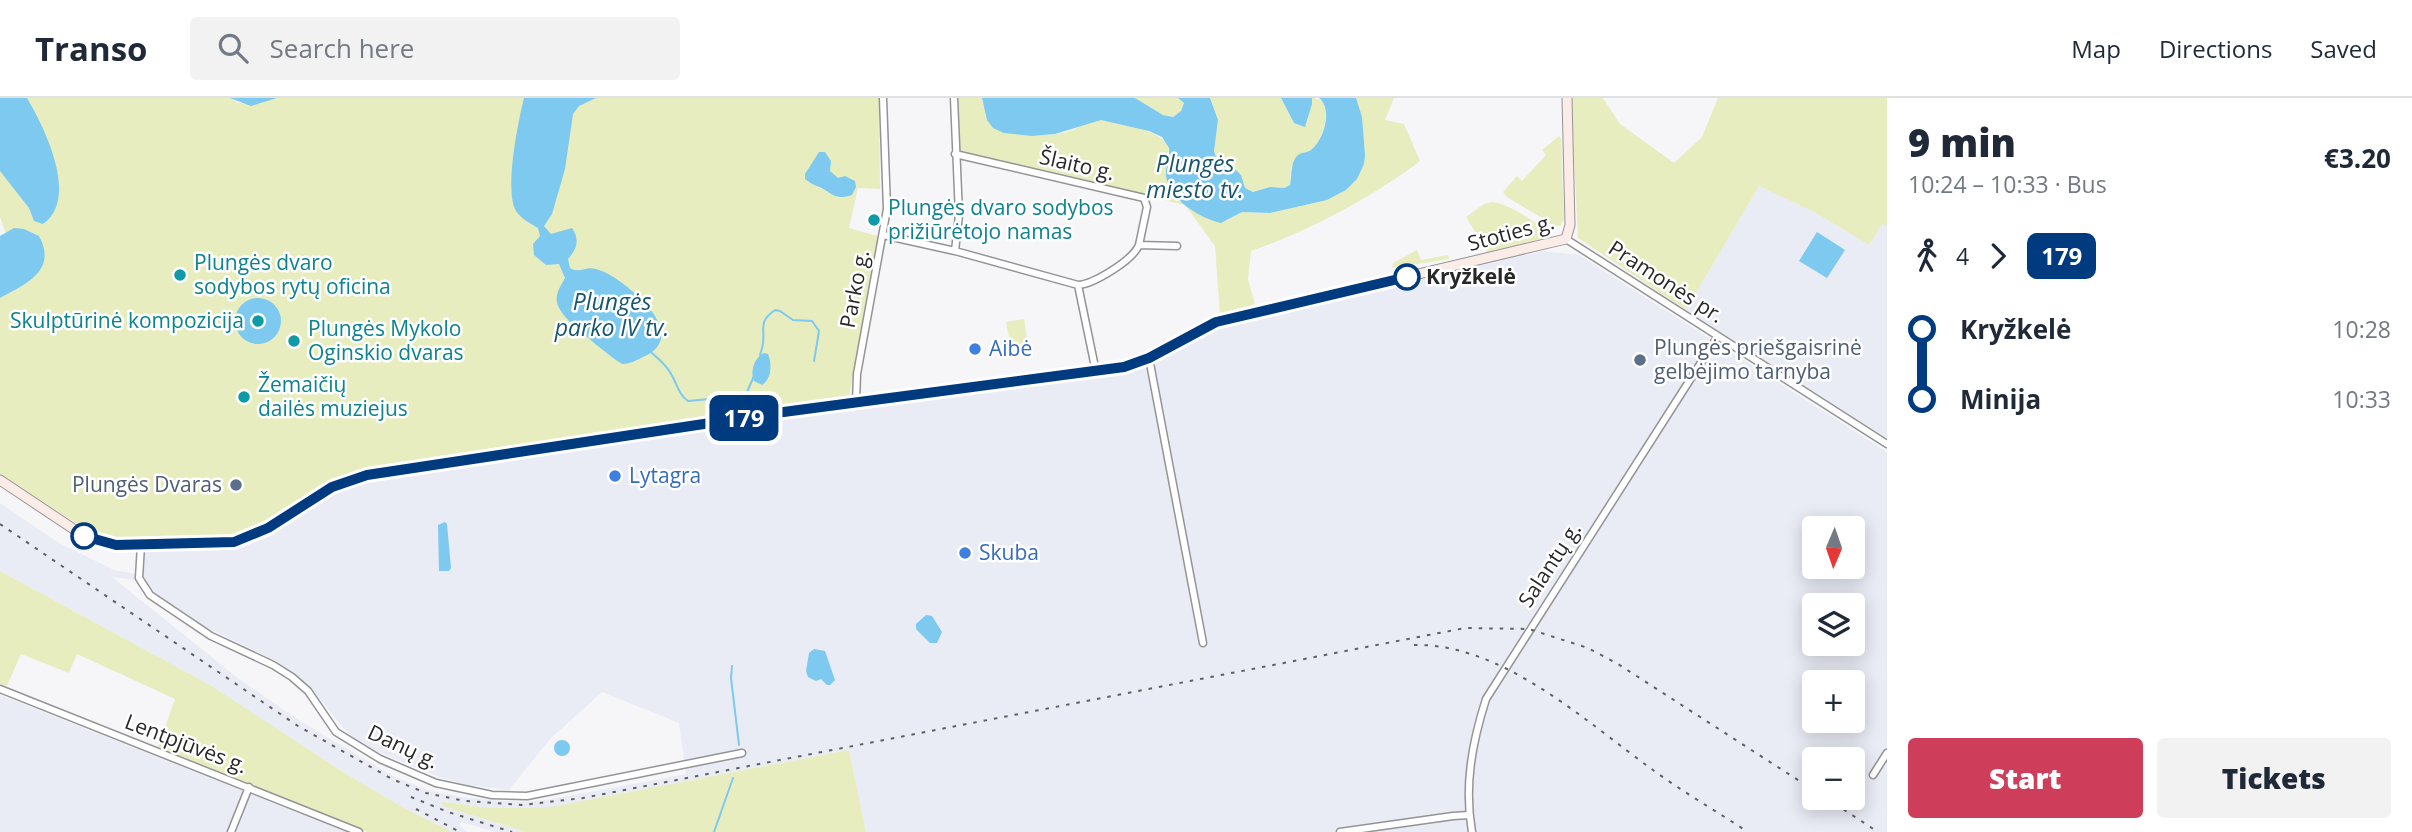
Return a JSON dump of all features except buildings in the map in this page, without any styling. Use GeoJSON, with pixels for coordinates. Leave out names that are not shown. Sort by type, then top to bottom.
{"type":"FeatureCollection","features":[{"type":"Feature","properties":{"kind":"main road","name":"Stoties g."},"geometry":{"type":"LineString","coordinates":[[0,480],[84,536],[109,544],[224,543],[241,540],[268,528],[332,487],[367,475],[776,413],[1124,367],[1149,358],[1216,322],[1566,239],[1570,225],[1567,98]]}},
{"type":"Feature","properties":{"kind":"street","name":"Parko g."},"geometry":{"type":"LineString","coordinates":[[856,403],[857,374],[887,209],[883,98]]}},
{"type":"Feature","properties":{"kind":"street"},"geometry":{"type":"LineString","coordinates":[[954,98],[958,215],[955,251]]}},
{"type":"Feature","properties":{"kind":"street","name":"Šlaito g."},"geometry":{"type":"LineString","coordinates":[[956,155],[1144,198],[1147,207],[1139,246]]}},
{"type":"Feature","properties":{"kind":"street"},"geometry":{"type":"LineString","coordinates":[[883,235],[955,251],[1078,285],[1088,284],[1136,254],[1139,246],[1177,246]]}},
{"type":"Feature","properties":{"kind":"street","name":"Pramonės pr."},"geometry":{"type":"LineString","coordinates":[[1566,239],[1887,444]]}},
{"type":"Feature","properties":{"kind":"street"},"geometry":{"type":"LineString","coordinates":[[1078,285],[1096,372]]}},
{"type":"Feature","properties":{"kind":"street","name":"Salantų g."},"geometry":{"type":"LineString","coordinates":[[1472,832],[1468,785],[1474,745],[1486,699],[1718,336]]}},
{"type":"Feature","properties":{"kind":"street"},"geometry":{"type":"LineString","coordinates":[[1149,358],[1203,643]]}},
{"type":"Feature","properties":{"kind":"street","name":"Danų g."},"geometry":{"type":"LineString","coordinates":[[141,545],[139,578],[150,595],[211,636],[273,665],[292,677],[308,691],[336,732],[380,759],[436,783],[492,795],[527,796],[742,753]]}},
{"type":"Feature","properties":{"kind":"street","name":"Lentpjūvės g."},"geometry":{"type":"LineString","coordinates":[[0,689],[359,832]]}},
{"type":"Feature","properties":{"kind":"street"},"geometry":{"type":"LineString","coordinates":[[1873,775],[1887,753]]}},
{"type":"Feature","properties":{"kind":"street"},"geometry":{"type":"LineString","coordinates":[[231,832],[249,787]]}},
{"type":"Feature","properties":{"kind":"street"},"geometry":{"type":"LineString","coordinates":[[1340,832],[1469,815]]}},
{"type":"Feature","properties":{"kind":"shaded area"},"geometry":{"type":"Polygon","coordinates":[[[1759,186],[1816,213],[1869,245],[1882,223],[1887,226],[1887,438],[1686,310],[1759,186]]]}},
{"type":"Feature","properties":{"kind":"shaded area"},"geometry":{"type":"Polygon","coordinates":[[[1543,251],[1579,255],[1887,452],[1887,832],[866,832],[849,750],[550,807],[491,808],[444,802],[442,803],[445,807],[526,832],[496,832],[461,822],[460,826],[467,832],[452,832],[404,808],[343,772],[210,685],[0,571],[0,503],[59,543],[114,570],[136,574],[137,580],[112,577],[239,679],[300,721],[393,776],[428,790],[465,798],[521,802],[547,800],[686,774],[679,723],[602,692],[550,739],[509,790],[467,785],[442,778],[366,747],[351,737],[314,692],[276,661],[193,621],[151,591],[141,571],[143,550],[235,547],[345,488],[379,478],[824,412],[1099,377],[1142,366],[1228,324],[1543,251]]]}},
{"type":"Feature","properties":{"kind":"shaded area"},"geometry":{"type":"Polygon","coordinates":[[[0,695],[43,712],[347,832],[0,832],[0,695]]]}},
{"type":"Feature","properties":{"kind":"green space"},"geometry":{"type":"Polygon","coordinates":[[[0,98],[230,98],[238,103],[277,98],[879,98],[880,189],[858,188],[849,228],[878,236],[849,397],[362,470],[332,482],[264,524],[235,536],[165,541],[116,541],[99,538],[0,474],[0,237],[6,234],[0,217],[0,98]]]}},
{"type":"Feature","properties":{"kind":"green space"},"geometry":{"type":"Polygon","coordinates":[[[954,98],[982,98],[983,106],[1032,136],[1065,132],[1101,120],[1129,124],[1159,136],[1169,148],[1166,168],[1226,221],[1242,212],[1270,213],[1327,200],[1346,190],[1357,179],[1356,98],[1394,98],[1385,120],[1404,124],[1420,161],[1339,212],[1295,234],[1251,251],[1248,279],[1256,308],[1220,317],[1215,246],[1185,205],[955,154],[954,98]]]}},
{"type":"Feature","properties":{"kind":"green space"},"geometry":{"type":"Polygon","coordinates":[[[1135,98],[1178,98],[1184,102],[1181,111],[1173,117],[1163,115],[1135,98]]]}},
{"type":"Feature","properties":{"kind":"green space"},"geometry":{"type":"Polygon","coordinates":[[[1210,98],[1281,98],[1294,123],[1307,123],[1312,98],[1323,103],[1326,116],[1320,138],[1314,147],[1291,167],[1290,185],[1253,192],[1245,188],[1217,160],[1214,151],[1218,120],[1210,98]]]}},
{"type":"Feature","properties":{"kind":"green space"},"geometry":{"type":"Polygon","coordinates":[[[1571,98],[1603,98],[1620,124],[1674,163],[1702,137],[1718,98],[1887,98],[1887,226],[1882,224],[1869,245],[1816,213],[1759,186],[1686,310],[1578,238],[1571,98]]]}},
{"type":"Feature","properties":{"kind":"green space"},"geometry":{"type":"Polygon","coordinates":[[[1559,136],[1564,219],[1560,226],[1555,226],[1503,192],[1517,176],[1522,181],[1546,155],[1542,150],[1559,136]]]}},
{"type":"Feature","properties":{"kind":"green space"},"geometry":{"type":"Polygon","coordinates":[[[1492,202],[1527,217],[1546,230],[1547,237],[1488,253],[1466,217],[1484,204],[1492,202]]]}},
{"type":"Feature","properties":{"kind":"green space"},"geometry":{"type":"Polygon","coordinates":[[[1417,250],[1421,260],[1448,255],[1449,259],[1392,268],[1393,263],[1417,250]]]}},
{"type":"Feature","properties":{"kind":"green space"},"geometry":{"type":"Polygon","coordinates":[[[1024,319],[1028,345],[1011,348],[1006,322],[1024,319]]]}},
{"type":"Feature","properties":{"kind":"green space"},"geometry":{"type":"Polygon","coordinates":[[[0,571],[210,685],[343,772],[404,808],[452,832],[368,832],[158,747],[175,699],[77,654],[69,673],[21,654],[7,686],[0,684],[0,571]]]}},
{"type":"Feature","properties":{"kind":"green space"},"geometry":{"type":"Polygon","coordinates":[[[849,750],[866,832],[526,832],[445,807],[441,803],[491,808],[550,807],[849,750]]]}},
{"type":"Feature","properties":{"kind":"water"},"geometry":{"type":"Polygon","coordinates":[[[0,98],[27,98],[49,144],[59,180],[58,197],[54,212],[43,224],[34,221],[29,208],[0,171],[0,98]]]}},
{"type":"Feature","properties":{"kind":"water"},"geometry":{"type":"Polygon","coordinates":[[[230,98],[277,98],[251,106],[230,98]]]}},
{"type":"Feature","properties":{"kind":"water","name":"Plungės parko IV tv."},"geometry":{"type":"Polygon","coordinates":[[[524,98],[596,98],[579,106],[573,114],[565,169],[552,214],[544,226],[551,234],[572,228],[577,240],[574,252],[568,259],[570,268],[592,268],[610,275],[640,298],[654,315],[659,324],[660,342],[654,350],[633,362],[619,362],[567,319],[557,303],[565,278],[559,264],[546,265],[534,255],[533,244],[540,236],[538,228],[516,211],[511,188],[513,156],[524,98]]]}},
{"type":"Feature","properties":{"kind":"water","name":"Plungės miesto tv."},"geometry":{"type":"Polygon","coordinates":[[[982,98],[1135,98],[1163,115],[1173,117],[1181,111],[1184,103],[1178,98],[1210,98],[1218,120],[1214,151],[1217,160],[1224,166],[1235,169],[1241,175],[1245,188],[1253,192],[1290,185],[1294,160],[1300,154],[1311,150],[1323,132],[1326,117],[1319,98],[1356,98],[1362,117],[1364,164],[1357,179],[1346,190],[1327,200],[1270,213],[1242,212],[1221,223],[1187,207],[1173,193],[1166,176],[1169,148],[1162,137],[1149,131],[1101,120],[1055,134],[1032,136],[1004,133],[993,128],[987,120],[982,98]]]}},
{"type":"Feature","properties":{"kind":"water","name":"Plungės miesto tv."},"geometry":{"type":"Polygon","coordinates":[[[1281,98],[1312,98],[1305,127],[1294,123],[1281,98]]]}},
{"type":"Feature","properties":{"kind":"water"},"geometry":{"type":"Polygon","coordinates":[[[819,152],[825,152],[831,161],[830,171],[838,178],[845,176],[855,181],[856,187],[852,195],[835,196],[805,179],[805,174],[819,152]]]}},
{"type":"Feature","properties":{"kind":"water"},"geometry":{"type":"Polygon","coordinates":[[[14,228],[39,236],[44,248],[44,258],[36,275],[0,298],[0,236],[14,228]]]}},
{"type":"Feature","properties":{"kind":"water"},"geometry":{"type":"Polygon","coordinates":[[[1817,232],[1845,250],[1827,278],[1799,261],[1817,232]]]}},
{"type":"Feature","properties":{"kind":"water"},"geometry":{"type":"Polygon","coordinates":[[[258,298],[274,305],[281,321],[274,337],[258,344],[242,337],[235,321],[242,305],[258,298]]]}},
{"type":"Feature","properties":{"kind":"water"},"geometry":{"type":"Polygon","coordinates":[[[764,353],[768,354],[770,371],[768,379],[762,385],[754,381],[752,373],[755,361],[764,353]]]}},
{"type":"Feature","properties":{"kind":"water"},"geometry":{"type":"Polygon","coordinates":[[[445,522],[451,568],[449,571],[439,571],[438,525],[445,522]]]}},
{"type":"Feature","properties":{"kind":"water"},"geometry":{"type":"Polygon","coordinates":[[[926,615],[932,616],[942,632],[937,643],[930,643],[916,629],[916,624],[926,615]]]}},
{"type":"Feature","properties":{"kind":"water"},"geometry":{"type":"Polygon","coordinates":[[[814,649],[825,651],[835,680],[830,685],[821,679],[816,681],[808,677],[806,671],[809,653],[814,649]]]}},
{"type":"Feature","properties":{"kind":"water"},"geometry":{"type":"Polygon","coordinates":[[[559,740],[565,740],[570,748],[568,754],[559,756],[554,751],[554,745],[559,740]]]}},
{"type":"Feature","properties":{"kind":"waterway"},"geometry":{"type":"LineString","coordinates":[[760,355],[764,321],[775,310],[793,320],[812,321],[819,331],[814,361]]}},
{"type":"Feature","properties":{"kind":"waterway"},"geometry":{"type":"LineString","coordinates":[[651,352],[673,376],[681,394],[688,401],[743,396],[754,376]]}},
{"type":"Feature","properties":{"kind":"waterway"},"geometry":{"type":"LineString","coordinates":[[732,666],[739,745]]}},
{"type":"Feature","properties":{"kind":"waterway"},"geometry":{"type":"LineString","coordinates":[[714,832],[733,778]]}},
{"type":"Feature","properties":{"kind":"railway"},"geometry":{"type":"LineString","coordinates":[[0,524],[298,726],[392,779],[426,793],[465,801],[522,805],[583,798],[1465,628],[1529,629],[1588,648],[1618,664],[1802,783]]}},
{"type":"Feature","properties":{"kind":"railway"},"geometry":{"type":"LineString","coordinates":[[1414,645],[1447,648],[1479,657],[1541,688],[1664,778],[1748,832]]}},
{"type":"Feature","properties":{"kind":"railway"},"geometry":{"type":"LineString","coordinates":[[411,797],[512,832]]}},
{"type":"Feature","properties":{"kind":"railway"},"geometry":{"type":"LineString","coordinates":[[416,809],[460,832]]}},
{"type":"Feature","properties":{"kind":"railway"},"geometry":{"type":"LineString","coordinates":[[1844,810],[1878,832]]}},
{"type":"Feature","properties":{"kind":"bus line","name":"179"},"geometry":{"type":"LineString","coordinates":[[84,536],[116,545],[234,542],[268,528],[332,487],[367,475],[776,413],[1124,367],[1149,358],[1216,322],[1407,277]]}},
{"type":"Feature","properties":{"kind":"place","name":"Plungės dvaro sodybos prižiūrėtojo namas"},"geometry":{"type":"Point","coordinates":[874,220]}},
{"type":"Feature","properties":{"kind":"place","name":"Plungės dvaro sodybos rytų oficina"},"geometry":{"type":"Point","coordinates":[180,275]}},
{"type":"Feature","properties":{"kind":"place","name":"Kryžkelė"},"geometry":{"type":"Point","coordinates":[1407,277]}},
{"type":"Feature","properties":{"kind":"place","name":"Skulptūrinė kompozicija"},"geometry":{"type":"Point","coordinates":[258,321]}},
{"type":"Feature","properties":{"kind":"place","name":"Plungės Mykolo Oginskio dvaras"},"geometry":{"type":"Point","coordinates":[294,341]}},
{"type":"Feature","properties":{"kind":"place","name":"Aibė"},"geometry":{"type":"Point","coordinates":[975,349]}},
{"type":"Feature","properties":{"kind":"place","name":"Plungės priešgaisrinė gelbėjimo tarnyba"},"geometry":{"type":"Point","coordinates":[1640,360]}},
{"type":"Feature","properties":{"kind":"place","name":"Žemaičių dailės muziejus"},"geometry":{"type":"Point","coordinates":[244,397]}},
{"type":"Feature","properties":{"kind":"place","name":"Lytagra"},"geometry":{"type":"Point","coordinates":[615,476]}},
{"type":"Feature","properties":{"kind":"place","name":"Plungės Dvaras"},"geometry":{"type":"Point","coordinates":[236,485]}},
{"type":"Feature","properties":{"kind":"place","name":"Skuba"},"geometry":{"type":"Point","coordinates":[965,553]}}]}
